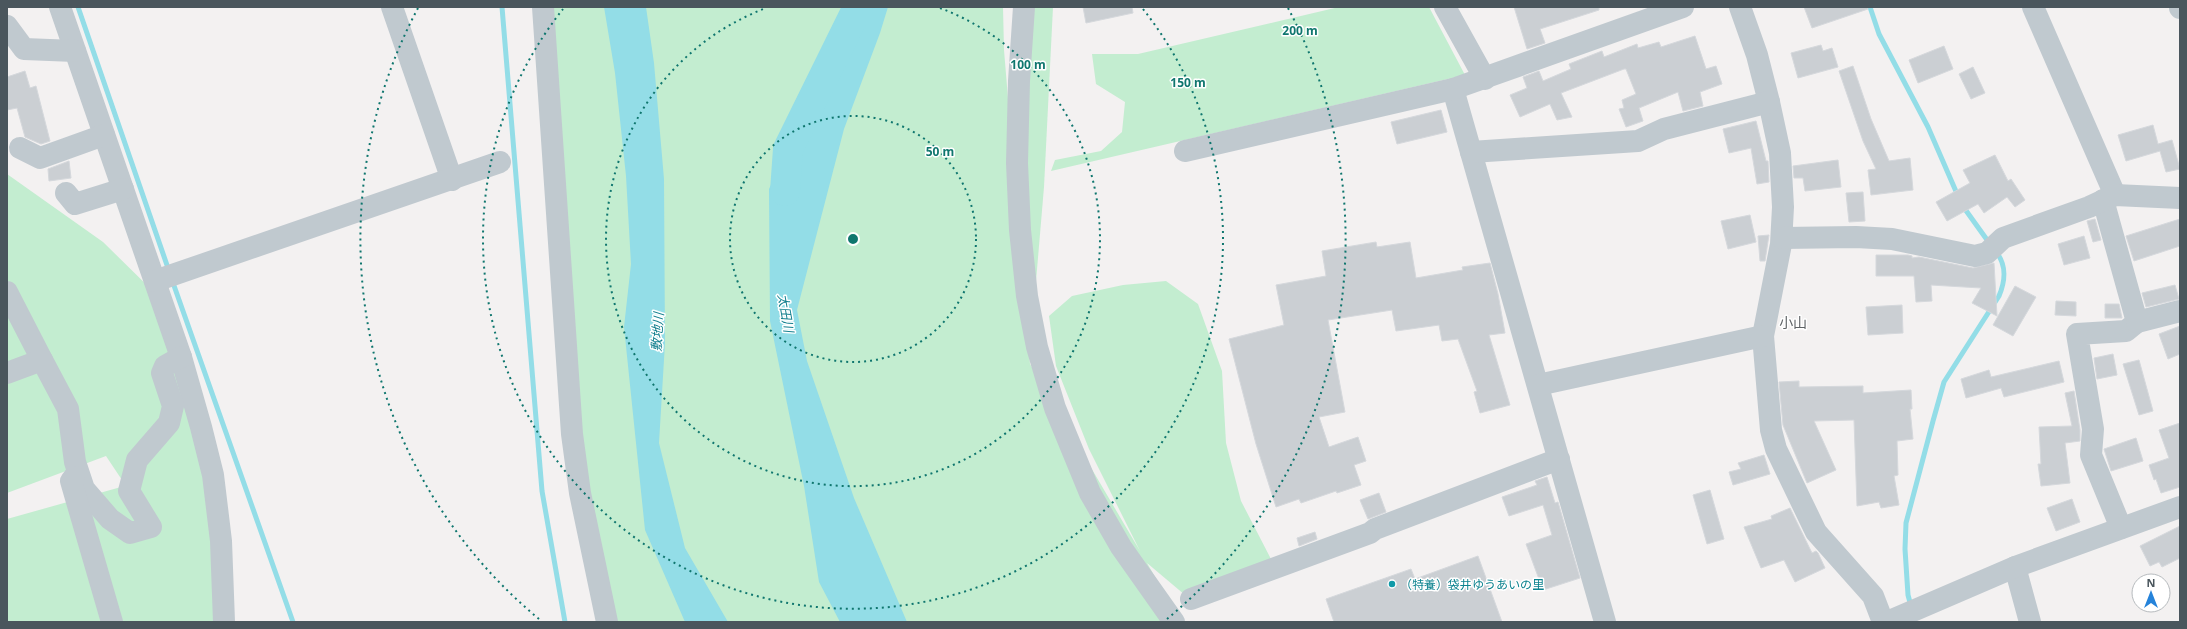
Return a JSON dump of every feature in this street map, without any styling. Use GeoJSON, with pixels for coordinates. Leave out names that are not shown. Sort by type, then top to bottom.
{"type":"FeatureCollection","features":[{"type":"Feature","properties":{"kind":"street"},"geometry":{"type":"LineString","coordinates":[[60,7],[181,357],[213,475],[221,541],[224,622]]}},
{"type":"Feature","properties":{"kind":"street"},"geometry":{"type":"LineString","coordinates":[[392,7],[452,180]]}},
{"type":"Feature","properties":{"kind":"street"},"geometry":{"type":"LineString","coordinates":[[543,7],[572,434],[580,493],[607,622]]}},
{"type":"Feature","properties":{"kind":"street"},"geometry":{"type":"LineString","coordinates":[[1024,7],[1019,81],[1017,163],[1020,230],[1027,296],[1037,347],[1055,408],[1090,493],[1121,547],[1174,622]]}},
{"type":"Feature","properties":{"kind":"street"},"geometry":{"type":"LineString","coordinates":[[1445,7],[1485,78]]}},
{"type":"Feature","properties":{"kind":"street"},"geometry":{"type":"LineString","coordinates":[[1184,151],[1453,89],[1573,45],[1684,7]]}},
{"type":"Feature","properties":{"kind":"street"},"geometry":{"type":"LineString","coordinates":[[1740,7],[1757,55],[1780,153],[1783,207],[1782,238],[1763,336],[1771,430],[1776,449],[1816,532],[1873,596],[1883,622]]}},
{"type":"Feature","properties":{"kind":"street"},"geometry":{"type":"LineString","coordinates":[[2033,7],[2109,197],[2137,322]]}},
{"type":"Feature","properties":{"kind":"street"},"geometry":{"type":"LineString","coordinates":[[7,26],[24,49],[75,51]]}},
{"type":"Feature","properties":{"kind":"street"},"geometry":{"type":"LineString","coordinates":[[1453,89],[1605,622]]}},
{"type":"Feature","properties":{"kind":"street"},"geometry":{"type":"LineString","coordinates":[[1471,152],[1638,141],[1664,129],[1769,102]]}},
{"type":"Feature","properties":{"kind":"street"},"geometry":{"type":"LineString","coordinates":[[20,148],[40,158],[104,135]]}},
{"type":"Feature","properties":{"kind":"street"},"geometry":{"type":"LineString","coordinates":[[155,280],[452,180],[500,162]]}},
{"type":"Feature","properties":{"kind":"street"},"geometry":{"type":"LineString","coordinates":[[66,193],[74,204],[123,189]]}},
{"type":"Feature","properties":{"kind":"street"},"geometry":{"type":"LineString","coordinates":[[1782,238],[1856,237],[1892,240],[1976,256],[1987,253],[2003,238],[2109,197],[2180,198]]}},
{"type":"Feature","properties":{"kind":"street"},"geometry":{"type":"LineString","coordinates":[[7,292],[68,409],[74,462],[84,489],[110,519],[130,533],[151,527],[129,491],[137,460],[169,423],[173,406],[162,373],[165,366],[181,357]]}},
{"type":"Feature","properties":{"kind":"street"},"geometry":{"type":"LineString","coordinates":[[2121,528],[2091,455],[2093,429],[2077,334],[2126,331],[2137,322],[2180,311]]}},
{"type":"Feature","properties":{"kind":"street"},"geometry":{"type":"LineString","coordinates":[[1538,385],[1763,336]]}},
{"type":"Feature","properties":{"kind":"street"},"geometry":{"type":"LineString","coordinates":[[7,373],[42,360]]}},
{"type":"Feature","properties":{"kind":"street"},"geometry":{"type":"LineString","coordinates":[[1191,599],[1559,459]]}},
{"type":"Feature","properties":{"kind":"street"},"geometry":{"type":"LineString","coordinates":[[78,471],[71,481],[112,622]]}},
{"type":"Feature","properties":{"kind":"street"},"geometry":{"type":"LineString","coordinates":[[1887,622],[2015,567],[2179,508]]}},
{"type":"Feature","properties":{"kind":"street"},"geometry":{"type":"LineString","coordinates":[[2015,567],[2030,622]]}},
{"type":"Feature","properties":{"kind":"green space"},"geometry":{"type":"Polygon","coordinates":[[[542,7],[1003,7],[1004,50],[1030,364],[1140,551],[1089,449],[1056,366],[1049,316],[1072,296],[1123,285],[1166,281],[1198,304],[1222,371],[1226,443],[1241,501],[1272,561],[1185,595],[1147,563],[1181,622],[609,622],[574,445],[542,7]]]}},
{"type":"Feature","properties":{"kind":"green space"},"geometry":{"type":"Polygon","coordinates":[[[1029,7],[1053,7],[1044,187],[1035,293],[1018,184],[1029,7]]]}},
{"type":"Feature","properties":{"kind":"green space"},"geometry":{"type":"Polygon","coordinates":[[[1339,7],[1429,7],[1465,75],[1051,171],[1055,160],[1101,151],[1122,132],[1125,102],[1096,84],[1092,54],[1138,54],[1339,7]]]}},
{"type":"Feature","properties":{"kind":"green space"},"geometry":{"type":"Polygon","coordinates":[[[7,174],[103,242],[161,299],[213,475],[223,622],[7,622],[7,519],[121,487],[144,513],[106,456],[7,493],[7,174]]]}},
{"type":"Feature","properties":{"kind":"water","name":"敷地川"},"geometry":{"type":"Polygon","coordinates":[[[604,7],[646,7],[654,63],[664,179],[665,343],[659,443],[685,548],[728,622],[685,622],[645,530],[624,327],[631,264],[626,176],[615,73],[604,7]]]}},
{"type":"Feature","properties":{"kind":"water"},"geometry":{"type":"Polygon","coordinates":[[[851,7],[888,7],[880,33],[844,129],[797,310],[807,361],[854,498],[907,622],[840,622],[819,582],[804,486],[770,321],[769,189],[814,95],[851,7]]]}},
{"type":"Feature","properties":{"kind":"building"},"geometry":{"type":"Polygon","coordinates":[[[1083,7],[1132,7],[1133,13],[1086,23],[1083,7]]]}},
{"type":"Feature","properties":{"kind":"building"},"geometry":{"type":"Polygon","coordinates":[[[1514,7],[1599,7],[1599,10],[1540,29],[1545,43],[1527,49],[1514,7]]]}},
{"type":"Feature","properties":{"kind":"building"},"geometry":{"type":"Polygon","coordinates":[[[1804,7],[1867,7],[1868,9],[1812,28],[1804,7]]]}},
{"type":"Feature","properties":{"kind":"building"},"geometry":{"type":"Polygon","coordinates":[[[1695,36],[1706,69],[1716,66],[1722,84],[1700,92],[1703,106],[1683,111],[1678,92],[1639,108],[1643,121],[1626,127],[1619,109],[1624,108],[1622,100],[1636,94],[1626,69],[1561,93],[1572,117],[1557,120],[1550,104],[1520,117],[1510,95],[1527,88],[1523,77],[1539,71],[1543,81],[1571,69],[1569,64],[1602,51],[1604,57],[1637,44],[1638,48],[1659,42],[1661,47],[1695,36]]]}},
{"type":"Feature","properties":{"kind":"building"},"geometry":{"type":"Polygon","coordinates":[[[1821,45],[1823,51],[1832,48],[1838,67],[1798,78],[1791,53],[1821,45]]]}},
{"type":"Feature","properties":{"kind":"building"},"geometry":{"type":"Polygon","coordinates":[[[1944,46],[1953,69],[1918,83],[1909,60],[1944,46]]]}},
{"type":"Feature","properties":{"kind":"building"},"geometry":{"type":"Polygon","coordinates":[[[1853,66],[1871,119],[1889,161],[1910,158],[1913,190],[1871,195],[1868,170],[1876,169],[1863,141],[1839,71],[1853,66]]]}},
{"type":"Feature","properties":{"kind":"building"},"geometry":{"type":"Polygon","coordinates":[[[1973,67],[1985,93],[1971,99],[1959,74],[1973,67]]]}},
{"type":"Feature","properties":{"kind":"building"},"geometry":{"type":"Polygon","coordinates":[[[25,71],[30,88],[36,86],[50,141],[41,144],[25,137],[17,108],[7,110],[7,77],[25,71]]]}},
{"type":"Feature","properties":{"kind":"building"},"geometry":{"type":"Polygon","coordinates":[[[1441,110],[1447,132],[1397,144],[1391,122],[1441,110]]]}},
{"type":"Feature","properties":{"kind":"building"},"geometry":{"type":"Polygon","coordinates":[[[1756,121],[1766,161],[1768,161],[1769,182],[1757,184],[1751,148],[1729,153],[1723,129],[1756,121]]]}},
{"type":"Feature","properties":{"kind":"building"},"geometry":{"type":"Polygon","coordinates":[[[2153,125],[2158,144],[2172,140],[2180,169],[2166,172],[2160,151],[2126,161],[2118,135],[2153,125]]]}},
{"type":"Feature","properties":{"kind":"building"},"geometry":{"type":"Polygon","coordinates":[[[1995,155],[2008,181],[2011,179],[2025,200],[2015,207],[2007,197],[1984,213],[1978,204],[1947,221],[1936,202],[1970,183],[1963,170],[1995,155]]]}},
{"type":"Feature","properties":{"kind":"building"},"geometry":{"type":"Polygon","coordinates":[[[1838,160],[1841,187],[1805,191],[1803,178],[1794,178],[1793,166],[1838,160]]]}},
{"type":"Feature","properties":{"kind":"building"},"geometry":{"type":"Polygon","coordinates":[[[69,161],[71,178],[49,181],[48,169],[69,161]]]}},
{"type":"Feature","properties":{"kind":"building"},"geometry":{"type":"Polygon","coordinates":[[[1863,192],[1865,221],[1849,222],[1846,193],[1863,192]]]}},
{"type":"Feature","properties":{"kind":"building"},"geometry":{"type":"Polygon","coordinates":[[[1750,215],[1756,242],[1728,249],[1721,221],[1750,215]]]}},
{"type":"Feature","properties":{"kind":"building"},"geometry":{"type":"Polygon","coordinates":[[[2095,219],[2101,240],[2093,242],[2087,221],[2095,219]]]}},
{"type":"Feature","properties":{"kind":"building"},"geometry":{"type":"Polygon","coordinates":[[[2180,219],[2180,246],[2134,261],[2126,236],[2180,219]]]}},
{"type":"Feature","properties":{"kind":"building"},"geometry":{"type":"Polygon","coordinates":[[[1769,235],[1765,261],[1760,261],[1758,236],[1769,235]]]}},
{"type":"Feature","properties":{"kind":"building"},"geometry":{"type":"Polygon","coordinates":[[[2084,236],[2090,258],[2064,265],[2058,244],[2084,236]]]}},
{"type":"Feature","properties":{"kind":"building"},"geometry":{"type":"Polygon","coordinates":[[[1376,242],[1377,247],[1410,242],[1416,278],[1463,270],[1462,267],[1490,263],[1498,294],[1505,333],[1489,335],[1510,405],[1480,413],[1474,392],[1477,391],[1458,339],[1442,341],[1439,325],[1396,331],[1392,310],[1328,320],[1345,412],[1319,417],[1329,447],[1358,437],[1366,461],[1354,465],[1361,485],[1337,493],[1336,491],[1301,503],[1299,499],[1276,507],[1256,444],[1229,339],[1284,325],[1276,285],[1326,276],[1322,251],[1376,242]]]}},
{"type":"Feature","properties":{"kind":"building"},"geometry":{"type":"Polygon","coordinates":[[[1876,255],[1908,255],[1912,256],[1912,258],[1919,257],[1973,268],[1994,263],[1997,316],[1972,303],[1981,288],[1931,285],[1932,301],[1916,302],[1914,276],[1876,276],[1876,255]]]}},
{"type":"Feature","properties":{"kind":"building"},"geometry":{"type":"Polygon","coordinates":[[[2175,285],[2179,299],[2146,307],[2142,293],[2175,285]]]}},
{"type":"Feature","properties":{"kind":"building"},"geometry":{"type":"Polygon","coordinates":[[[2015,286],[2036,297],[2013,336],[1993,325],[2015,286]]]}},
{"type":"Feature","properties":{"kind":"building"},"geometry":{"type":"Polygon","coordinates":[[[2056,301],[2076,302],[2076,316],[2055,315],[2056,301]]]}},
{"type":"Feature","properties":{"kind":"building"},"geometry":{"type":"Polygon","coordinates":[[[2105,304],[2119,304],[2122,318],[2105,318],[2105,304]]]}},
{"type":"Feature","properties":{"kind":"building"},"geometry":{"type":"Polygon","coordinates":[[[1902,305],[1903,333],[1868,335],[1866,307],[1902,305]]]}},
{"type":"Feature","properties":{"kind":"building"},"geometry":{"type":"Polygon","coordinates":[[[2180,326],[2180,354],[2168,359],[2159,334],[2180,326]]]}},
{"type":"Feature","properties":{"kind":"building"},"geometry":{"type":"Polygon","coordinates":[[[2113,354],[2117,375],[2097,379],[2094,358],[2113,354]]]}},
{"type":"Feature","properties":{"kind":"building"},"geometry":{"type":"Polygon","coordinates":[[[2139,360],[2153,411],[2139,415],[2123,364],[2139,360]]]}},
{"type":"Feature","properties":{"kind":"building"},"geometry":{"type":"Polygon","coordinates":[[[2059,361],[2064,382],[2004,397],[2001,388],[1966,398],[1961,379],[1989,370],[1991,377],[2059,361]]]}},
{"type":"Feature","properties":{"kind":"building"},"geometry":{"type":"Polygon","coordinates":[[[1799,381],[1799,387],[1863,386],[1863,393],[1911,390],[1912,409],[1910,409],[1913,439],[1897,441],[1898,475],[1894,476],[1899,505],[1881,508],[1879,502],[1857,506],[1854,420],[1814,421],[1836,470],[1807,483],[1783,425],[1779,382],[1799,381]]]}},
{"type":"Feature","properties":{"kind":"building"},"geometry":{"type":"Polygon","coordinates":[[[2074,391],[2080,430],[2080,441],[2065,443],[2070,483],[2041,486],[2038,464],[2041,464],[2039,427],[2072,426],[2065,393],[2074,391]]]}},
{"type":"Feature","properties":{"kind":"building"},"geometry":{"type":"Polygon","coordinates":[[[2180,423],[2180,487],[2161,493],[2156,479],[2154,480],[2149,465],[2169,458],[2159,430],[2180,423]]]}},
{"type":"Feature","properties":{"kind":"building"},"geometry":{"type":"Polygon","coordinates":[[[2136,438],[2143,461],[2111,471],[2104,449],[2136,438]]]}},
{"type":"Feature","properties":{"kind":"building"},"geometry":{"type":"Polygon","coordinates":[[[1764,455],[1770,474],[1733,485],[1729,472],[1741,469],[1738,463],[1764,455]]]}},
{"type":"Feature","properties":{"kind":"building"},"geometry":{"type":"Polygon","coordinates":[[[1547,477],[1555,503],[1558,502],[1580,578],[1543,590],[1526,544],[1552,535],[1543,505],[1509,516],[1502,497],[1537,485],[1535,481],[1547,477]]]}},
{"type":"Feature","properties":{"kind":"building"},"geometry":{"type":"Polygon","coordinates":[[[1710,490],[1724,539],[1707,544],[1693,495],[1710,490]]]}},
{"type":"Feature","properties":{"kind":"building"},"geometry":{"type":"Polygon","coordinates":[[[1379,493],[1386,512],[1368,519],[1360,500],[1379,493]]]}},
{"type":"Feature","properties":{"kind":"building"},"geometry":{"type":"Polygon","coordinates":[[[2072,499],[2080,522],[2056,531],[2047,508],[2072,499]]]}},
{"type":"Feature","properties":{"kind":"building"},"geometry":{"type":"Polygon","coordinates":[[[1790,508],[1812,553],[1816,551],[1818,553],[1825,568],[1795,582],[1784,560],[1761,568],[1744,527],[1772,519],[1771,516],[1790,508]]]}},
{"type":"Feature","properties":{"kind":"building"},"geometry":{"type":"Polygon","coordinates":[[[2180,526],[2180,558],[2162,567],[2159,562],[2150,566],[2140,546],[2180,526]]]}},
{"type":"Feature","properties":{"kind":"building"},"geometry":{"type":"Polygon","coordinates":[[[1315,532],[1317,539],[1299,546],[1297,538],[1315,532]]]}},
{"type":"Feature","properties":{"kind":"building"},"geometry":{"type":"Polygon","coordinates":[[[1478,556],[1502,622],[1334,622],[1326,599],[1411,569],[1415,579],[1478,556]]]}},
{"type":"Feature","properties":{"kind":"waterway"},"geometry":{"type":"LineString","coordinates":[[78,7],[169,271]]}},
{"type":"Feature","properties":{"kind":"waterway"},"geometry":{"type":"LineString","coordinates":[[502,7],[542,491],[565,622]]}},
{"type":"Feature","properties":{"kind":"waterway","name":"太田川"},"geometry":{"type":"LineString","coordinates":[[785,191],[788,149],[858,7]]}},
{"type":"Feature","properties":{"kind":"waterway"},"geometry":{"type":"LineString","coordinates":[[1870,7],[1879,34],[1928,127],[1958,196]]}},
{"type":"Feature","properties":{"kind":"waterway"},"geometry":{"type":"LineString","coordinates":[[1962,205],[1990,244]]}},
{"type":"Feature","properties":{"kind":"waterway"},"geometry":{"type":"LineString","coordinates":[[1911,606],[1908,595],[1905,549],[1906,523],[1944,382],[2001,291],[2004,274],[2002,262],[1996,252]]}},
{"type":"Feature","properties":{"kind":"waterway"},"geometry":{"type":"LineString","coordinates":[[172,280],[293,622]]}},
{"type":"Feature","properties":{"kind":"place","name":"（特養）袋井ゆうあいの里"},"geometry":{"type":"Point","coordinates":[1392,584]}},
{"type":"Feature","properties":{"kind":"district","name":"小山"},"geometry":{"type":"Point","coordinates":[1793,322]}}]}
